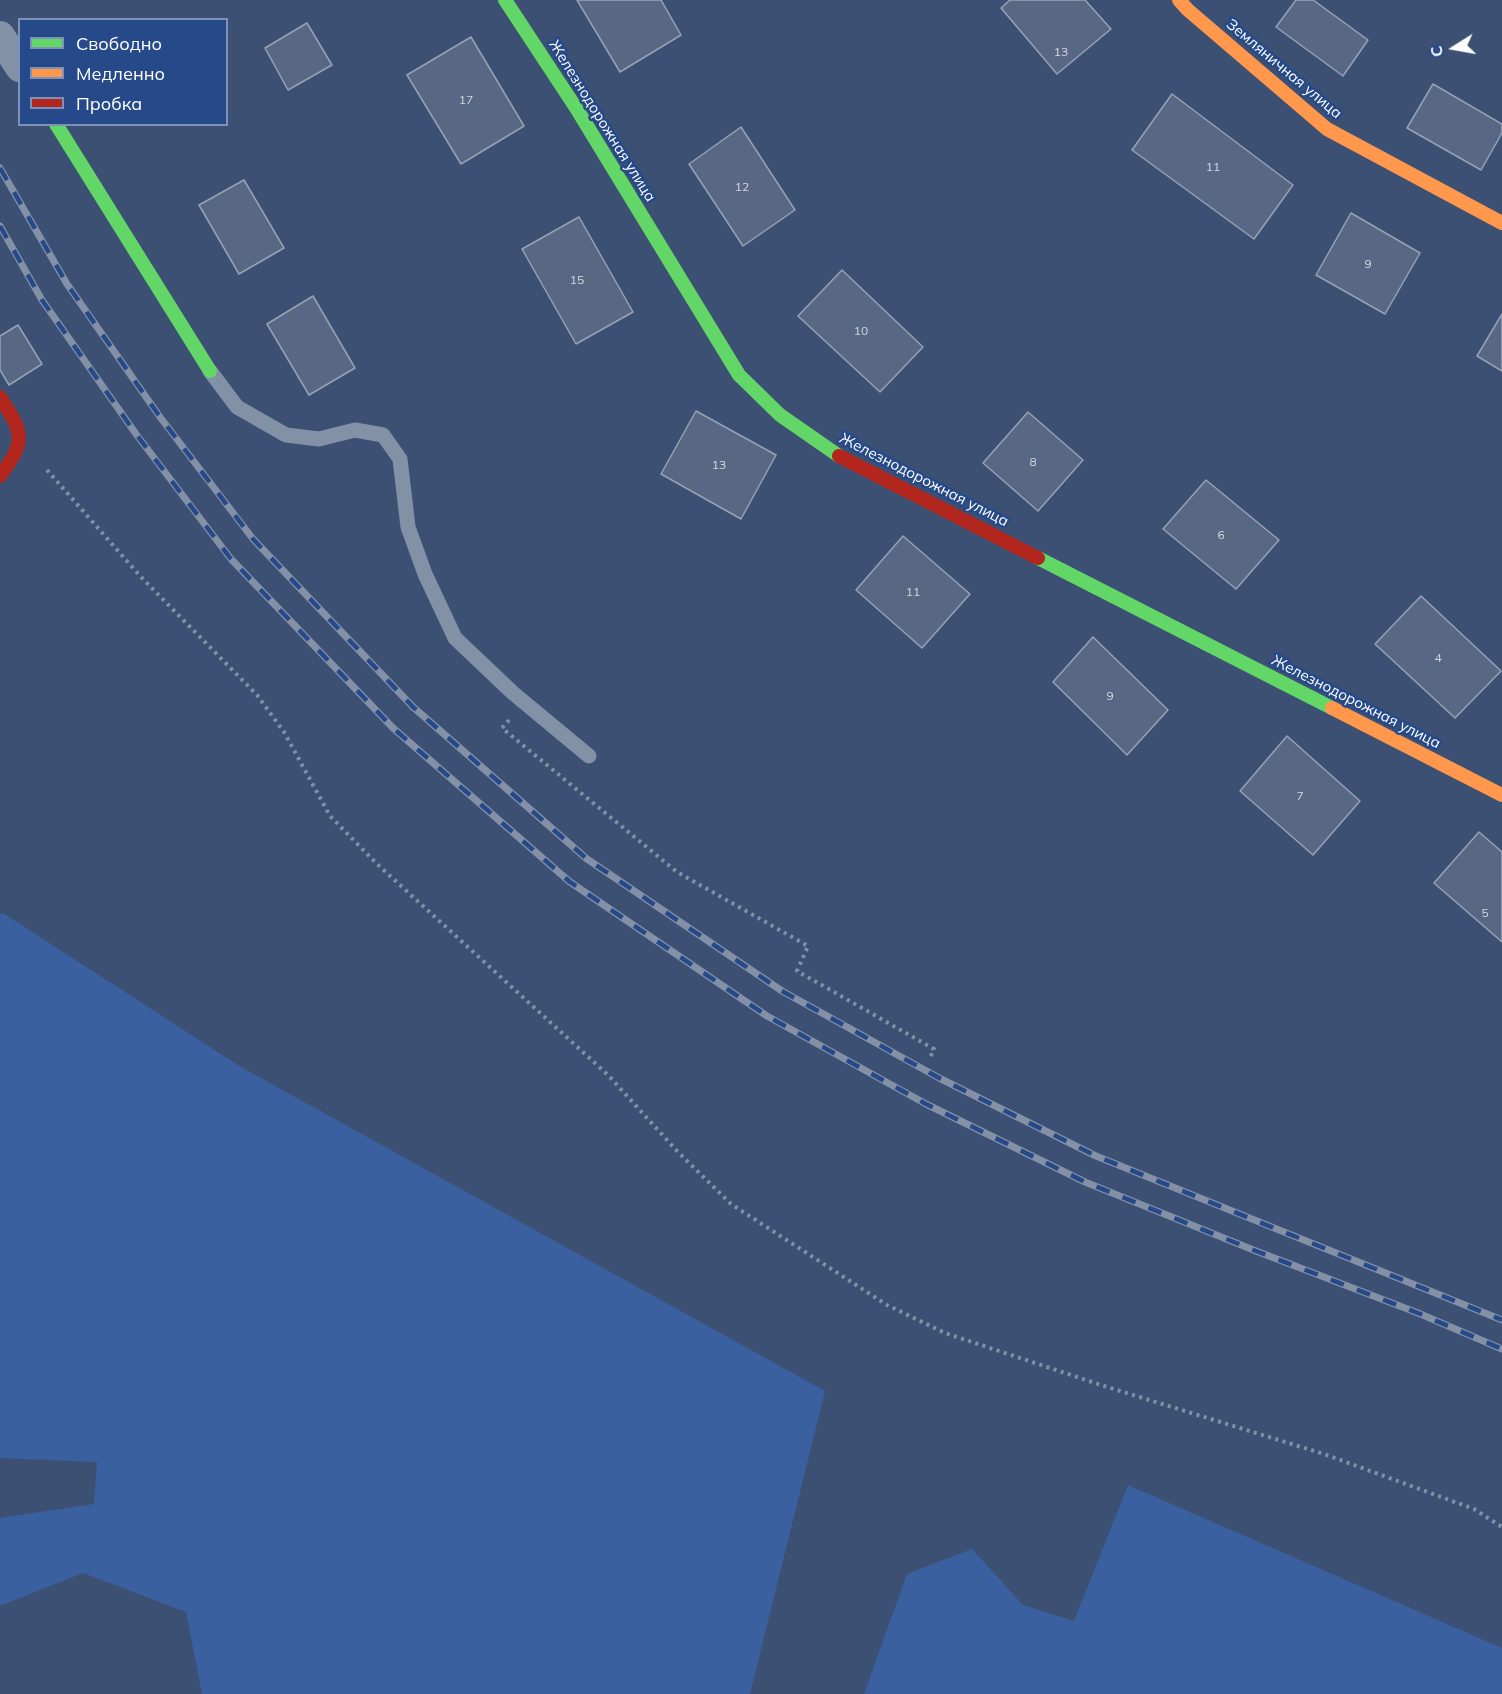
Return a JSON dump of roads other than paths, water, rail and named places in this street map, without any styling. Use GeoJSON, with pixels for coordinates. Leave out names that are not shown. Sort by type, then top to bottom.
{"type":"FeatureCollection","features":[{"type":"Feature","properties":{"kind":"street","name":"Железнодорожная улица"},"geometry":{"type":"LineString","coordinates":[[505,0],[578,111],[739,375],[780,415],[845,459],[1502,795]]}},
{"type":"Feature","properties":{"kind":"street","name":"Земляничная улица"},"geometry":{"type":"LineString","coordinates":[[1179,0],[1327,129],[1502,223]]}},
{"type":"Feature","properties":{"kind":"street"},"geometry":{"type":"LineString","coordinates":[[0,36],[18,64]]}},
{"type":"Feature","properties":{"kind":"street"},"geometry":{"type":"LineString","coordinates":[[57,126],[210,371]]}},
{"type":"Feature","properties":{"kind":"street"},"geometry":{"type":"LineString","coordinates":[[0,397],[18,424],[21,440],[16,456],[0,476]]}},
{"type":"Feature","properties":{"kind":"lane"},"geometry":{"type":"LineString","coordinates":[[210,371],[237,407],[286,435],[320,439],[355,430],[383,435],[400,459],[408,527],[425,574],[455,638],[513,693],[589,756]]}},
{"type":"Feature","properties":{"kind":"railway"},"geometry":{"type":"LineString","coordinates":[[0,168],[67,284],[160,417],[253,539],[413,707],[587,859],[782,991],[941,1079],[1096,1156],[1502,1320]]}},
{"type":"Feature","properties":{"kind":"railway"},"geometry":{"type":"LineString","coordinates":[[0,226],[42,300],[136,434],[231,559],[393,728],[570,882],[767,1016],[926,1104],[1085,1182],[1418,1313],[1502,1349]]}}]}
